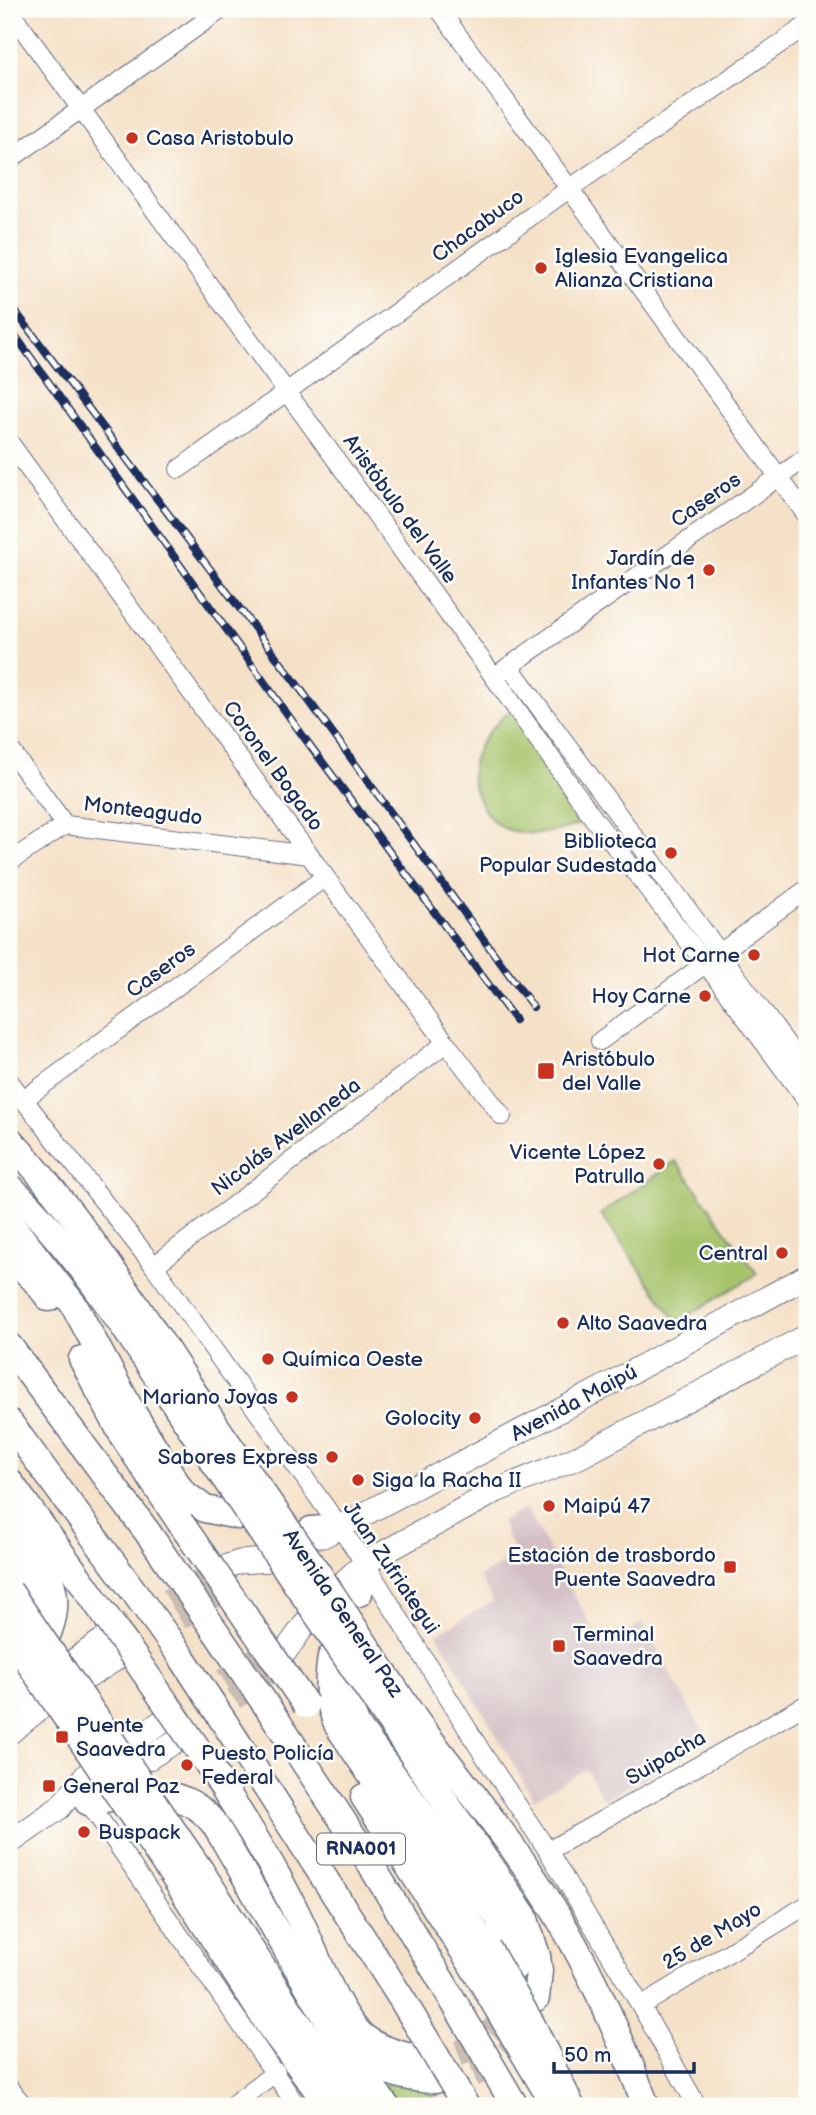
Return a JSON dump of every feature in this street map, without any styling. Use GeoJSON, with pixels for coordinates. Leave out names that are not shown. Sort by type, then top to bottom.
{"type":"FeatureCollection","features":[{"type":"Feature","properties":{"kind":"highway","name":"Avenida General Paz"},"geometry":{"type":"LineString","coordinates":[[9,1139],[44,1178],[113,1271],[202,1424],[407,1728],[543,1892],[567,1931],[632,2069],[646,2106]]}},
{"type":"Feature","properties":{"kind":"highway"},"geometry":{"type":"LineString","coordinates":[[9,1186],[71,1255],[202,1424]]}},
{"type":"Feature","properties":{"kind":"highway"},"geometry":{"type":"LineString","coordinates":[[9,1222],[74,1306],[128,1405],[182,1492],[205,1509],[238,1516]]}},
{"type":"Feature","properties":{"kind":"highway"},"geometry":{"type":"LineString","coordinates":[[9,1240],[40,1259]]}},
{"type":"Feature","properties":{"kind":"highway"},"geometry":{"type":"LineString","coordinates":[[9,1261],[19,1265],[32,1277],[57,1308],[123,1436],[478,1954],[533,2027],[571,2106]]}},
{"type":"Feature","properties":{"kind":"highway","name":"RNA001"},"geometry":{"type":"LineString","coordinates":[[9,1346],[148,1533],[278,1721],[360,1847],[515,2106]]}},
{"type":"Feature","properties":{"kind":"highway","name":"RNA001"},"geometry":{"type":"LineString","coordinates":[[9,1422],[181,1656],[403,2001],[466,2106]]}},
{"type":"Feature","properties":{"kind":"highway"},"geometry":{"type":"LineString","coordinates":[[9,1481],[85,1586],[252,1832],[298,1914],[332,1988],[355,2028],[378,2046],[428,2070],[410,2078],[381,2069],[363,2058],[336,2034]]}},
{"type":"Feature","properties":{"kind":"highway"},"geometry":{"type":"LineString","coordinates":[[9,1515],[43,1562],[54,1595],[54,1610],[47,1638],[13,1693]]}},
{"type":"Feature","properties":{"kind":"highway"},"geometry":{"type":"LineString","coordinates":[[9,1547],[27,1577],[34,1597],[34,1618],[13,1693]]}},
{"type":"Feature","properties":{"kind":"highway"},"geometry":{"type":"LineString","coordinates":[[9,1591],[189,1876],[269,2025],[329,2106]]}},
{"type":"Feature","properties":{"kind":"highway"},"geometry":{"type":"LineString","coordinates":[[9,1633],[359,2106]]}},
{"type":"Feature","properties":{"kind":"highway"},"geometry":{"type":"LineString","coordinates":[[514,1968],[511,1947],[499,1918],[357,1726],[348,1703],[339,1665],[327,1687],[329,1703],[338,1726],[478,1954],[555,2106]]}},
{"type":"Feature","properties":{"kind":"highway"},"geometry":{"type":"LineString","coordinates":[[407,1728],[524,1916],[537,1956],[536,1998]]}},
{"type":"Feature","properties":{"kind":"highway"},"geometry":{"type":"LineString","coordinates":[[82,1795],[160,1794],[184,1798],[199,1807],[215,1825],[235,1858],[336,2034],[386,2106]]}},
{"type":"Feature","properties":{"kind":"highway"},"geometry":{"type":"LineString","coordinates":[[632,2069],[653,2106]]}},
{"type":"Feature","properties":{"kind":"main road","name":"Avenida Maipú"},"geometry":{"type":"LineString","coordinates":[[322,1532],[606,1387],[807,1276]]}},
{"type":"Feature","properties":{"kind":"main road"},"geometry":{"type":"LineString","coordinates":[[356,1581],[496,1491],[571,1461],[807,1335]]}},
{"type":"Feature","properties":{"kind":"main road"},"geometry":{"type":"LineString","coordinates":[[231,1575],[239,1562],[270,1560]]}},
{"type":"Feature","properties":{"kind":"main road"},"geometry":{"type":"LineString","coordinates":[[282,1647],[308,1620]]}},
{"type":"Feature","properties":{"kind":"main road"},"geometry":{"type":"LineString","coordinates":[[13,1693],[33,1690],[110,1635]]}},
{"type":"Feature","properties":{"kind":"main road"},"geometry":{"type":"LineString","coordinates":[[9,1733],[44,1705],[122,1655]]}},
{"type":"Feature","properties":{"kind":"main road"},"geometry":{"type":"LineString","coordinates":[[82,1795],[90,1771],[167,1718]]}},
{"type":"Feature","properties":{"kind":"main road"},"geometry":{"type":"LineString","coordinates":[[9,1843],[59,1808],[185,1736],[124,1748]]}},
{"type":"Feature","properties":{"kind":"street"},"geometry":{"type":"LineString","coordinates":[[9,160],[222,9]]}},
{"type":"Feature","properties":{"kind":"street"},"geometry":{"type":"LineString","coordinates":[[439,9],[807,516]]}},
{"type":"Feature","properties":{"kind":"street","name":"Aristóbulo del Valle"},"geometry":{"type":"LineString","coordinates":[[9,10],[494,677],[594,819],[807,1072]]}},
{"type":"Feature","properties":{"kind":"street","name":"Chacabuco"},"geometry":{"type":"LineString","coordinates":[[179,469],[569,189],[807,25]]}},
{"type":"Feature","properties":{"kind":"street","name":"Coronel Bogado"},"geometry":{"type":"LineString","coordinates":[[9,442],[446,1043],[502,1115]]}},
{"type":"Feature","properties":{"kind":"street","name":"Caseros"},"geometry":{"type":"LineString","coordinates":[[494,677],[807,457]]}},
{"type":"Feature","properties":{"kind":"street","name":"Aristóbulo del Valle"},"geometry":{"type":"LineString","coordinates":[[509,666],[713,958],[807,1101]]}},
{"type":"Feature","properties":{"kind":"street","name":"Monteagudo"},"geometry":{"type":"LineString","coordinates":[[9,748],[65,825],[310,855]]}},
{"type":"Feature","properties":{"kind":"street"},"geometry":{"type":"LineString","coordinates":[[9,862],[65,825]]}},
{"type":"Feature","properties":{"kind":"street","name":"Caseros"},"geometry":{"type":"LineString","coordinates":[[23,1100],[325,877]]}},
{"type":"Feature","properties":{"kind":"street"},"geometry":{"type":"LineString","coordinates":[[600,1041],[807,890]]}},
{"type":"Feature","properties":{"kind":"street","name":"Nicolás Avellaneda"},"geometry":{"type":"LineString","coordinates":[[154,1266],[446,1043]]}},
{"type":"Feature","properties":{"kind":"street","name":"Juan Zufriategui"},"geometry":{"type":"LineString","coordinates":[[9,1081],[154,1266],[322,1532],[483,1754],[548,1851],[641,2006],[696,2106]]}},
{"type":"Feature","properties":{"kind":"street","name":"Suipacha"},"geometry":{"type":"LineString","coordinates":[[548,1851],[807,1706]]}},
{"type":"Feature","properties":{"kind":"street"},"geometry":{"type":"LineString","coordinates":[[82,1795],[297,2106]]}},
{"type":"Feature","properties":{"kind":"street","name":"25 de Mayo"},"geometry":{"type":"LineString","coordinates":[[641,2006],[807,1905]]}},
{"type":"Feature","properties":{"kind":"street"},"geometry":{"type":"LineString","coordinates":[[231,2106],[276,2072]]}},
{"type":"Feature","properties":{"kind":"street"},"geometry":{"type":"LineString","coordinates":[[9,2088],[24,2106]]}},
{"type":"Feature","properties":{"kind":"shaded area"},"geometry":{"type":"Polygon","coordinates":[[[526,1508],[601,1644],[642,1623],[708,1740],[604,1800],[586,1769],[534,1799],[437,1634],[493,1601],[479,1577],[516,1556],[501,1522],[526,1508]]]}},
{"type":"Feature","properties":{"kind":"green space"},"geometry":{"type":"Polygon","coordinates":[[[514,707],[594,819],[551,832],[534,834],[504,828],[484,809],[475,790],[473,763],[484,739],[514,707]]]}},
{"type":"Feature","properties":{"kind":"green space"},"geometry":{"type":"Polygon","coordinates":[[[676,1161],[757,1274],[677,1322],[601,1214],[676,1161]]]}},
{"type":"Feature","properties":{"kind":"green space"},"geometry":{"type":"Polygon","coordinates":[[[386,2083],[430,2090],[439,2106],[399,2106],[383,2087],[386,2083]]]}},
{"type":"Feature","properties":{"kind":"tunnel"},"geometry":{"type":"LineString","coordinates":[[110,1635],[225,1567]]}},
{"type":"Feature","properties":{"kind":"tunnel"},"geometry":{"type":"LineString","coordinates":[[122,1655],[237,1582]]}},
{"type":"Feature","properties":{"kind":"tunnel"},"geometry":{"type":"LineString","coordinates":[[167,1718],[279,1643]]}},
{"type":"Feature","properties":{"kind":"tunnel"},"geometry":{"type":"LineString","coordinates":[[179,1739],[260,1680],[285,1652]]}},
{"type":"Feature","properties":{"kind":"tunnel"},"geometry":{"type":"LineString","coordinates":[[420,2059],[450,2056],[476,2045],[497,2026],[510,1999]]}},
{"type":"Feature","properties":{"kind":"tunnel"},"geometry":{"type":"LineString","coordinates":[[435,2080],[465,2076],[491,2066],[512,2048],[529,2023]]}},
{"type":"Feature","properties":{"kind":"railway"},"geometry":{"type":"LineString","coordinates":[[9,303],[296,683],[533,1007]]}},
{"type":"Feature","properties":{"kind":"railway"},"geometry":{"type":"LineString","coordinates":[[9,327],[303,736],[515,1020]]}},
{"type":"Feature","properties":{"kind":"place","name":"Casa Aristobulo"},"geometry":{"type":"Point","coordinates":[132,138]}},
{"type":"Feature","properties":{"kind":"place","name":"Iglesia Evangelica Alianza Cristiana"},"geometry":{"type":"Point","coordinates":[541,268]}},
{"type":"Feature","properties":{"kind":"place","name":"Jardín de Infantes No 1"},"geometry":{"type":"Point","coordinates":[709,570]}},
{"type":"Feature","properties":{"kind":"place","name":"Biblioteca Popular Sudestada"},"geometry":{"type":"Point","coordinates":[671,853]}},
{"type":"Feature","properties":{"kind":"place","name":"Hot Carne"},"geometry":{"type":"Point","coordinates":[754,955]}},
{"type":"Feature","properties":{"kind":"place","name":"Hoy Carne"},"geometry":{"type":"Point","coordinates":[705,996]}},
{"type":"Feature","properties":{"kind":"place","name":"Aristóbulo del Valle"},"geometry":{"type":"Point","coordinates":[546,1071]}},
{"type":"Feature","properties":{"kind":"place","name":"Vicente López Patrulla"},"geometry":{"type":"Point","coordinates":[659,1164]}},
{"type":"Feature","properties":{"kind":"place","name":"Central"},"geometry":{"type":"Point","coordinates":[782,1253]}},
{"type":"Feature","properties":{"kind":"place","name":"Alto Saavedra"},"geometry":{"type":"Point","coordinates":[563,1323]}},
{"type":"Feature","properties":{"kind":"place","name":"Química Oeste"},"geometry":{"type":"Point","coordinates":[268,1359]}},
{"type":"Feature","properties":{"kind":"place","name":"Mariano Joyas"},"geometry":{"type":"Point","coordinates":[292,1397]}},
{"type":"Feature","properties":{"kind":"place","name":"Golocity"},"geometry":{"type":"Point","coordinates":[475,1418]}},
{"type":"Feature","properties":{"kind":"place","name":"Sabores Express"},"geometry":{"type":"Point","coordinates":[332,1457]}},
{"type":"Feature","properties":{"kind":"place","name":"Siga la Racha II"},"geometry":{"type":"Point","coordinates":[358,1480]}},
{"type":"Feature","properties":{"kind":"place","name":"Maipú 47"},"geometry":{"type":"Point","coordinates":[549,1506]}},
{"type":"Feature","properties":{"kind":"place","name":"Estación de trasbordo Puente Saavedra"},"geometry":{"type":"Point","coordinates":[730,1567]}},
{"type":"Feature","properties":{"kind":"place","name":"Terminal Saavedra"},"geometry":{"type":"Point","coordinates":[559,1646]}},
{"type":"Feature","properties":{"kind":"place","name":"Puente Saavedra"},"geometry":{"type":"Point","coordinates":[62,1737]}},
{"type":"Feature","properties":{"kind":"place","name":"Puesto Policía Federal"},"geometry":{"type":"Point","coordinates":[187,1765]}},
{"type":"Feature","properties":{"kind":"place","name":"General Paz"},"geometry":{"type":"Point","coordinates":[49,1786]}},
{"type":"Feature","properties":{"kind":"place","name":"Buspack"},"geometry":{"type":"Point","coordinates":[84,1832]}}]}
